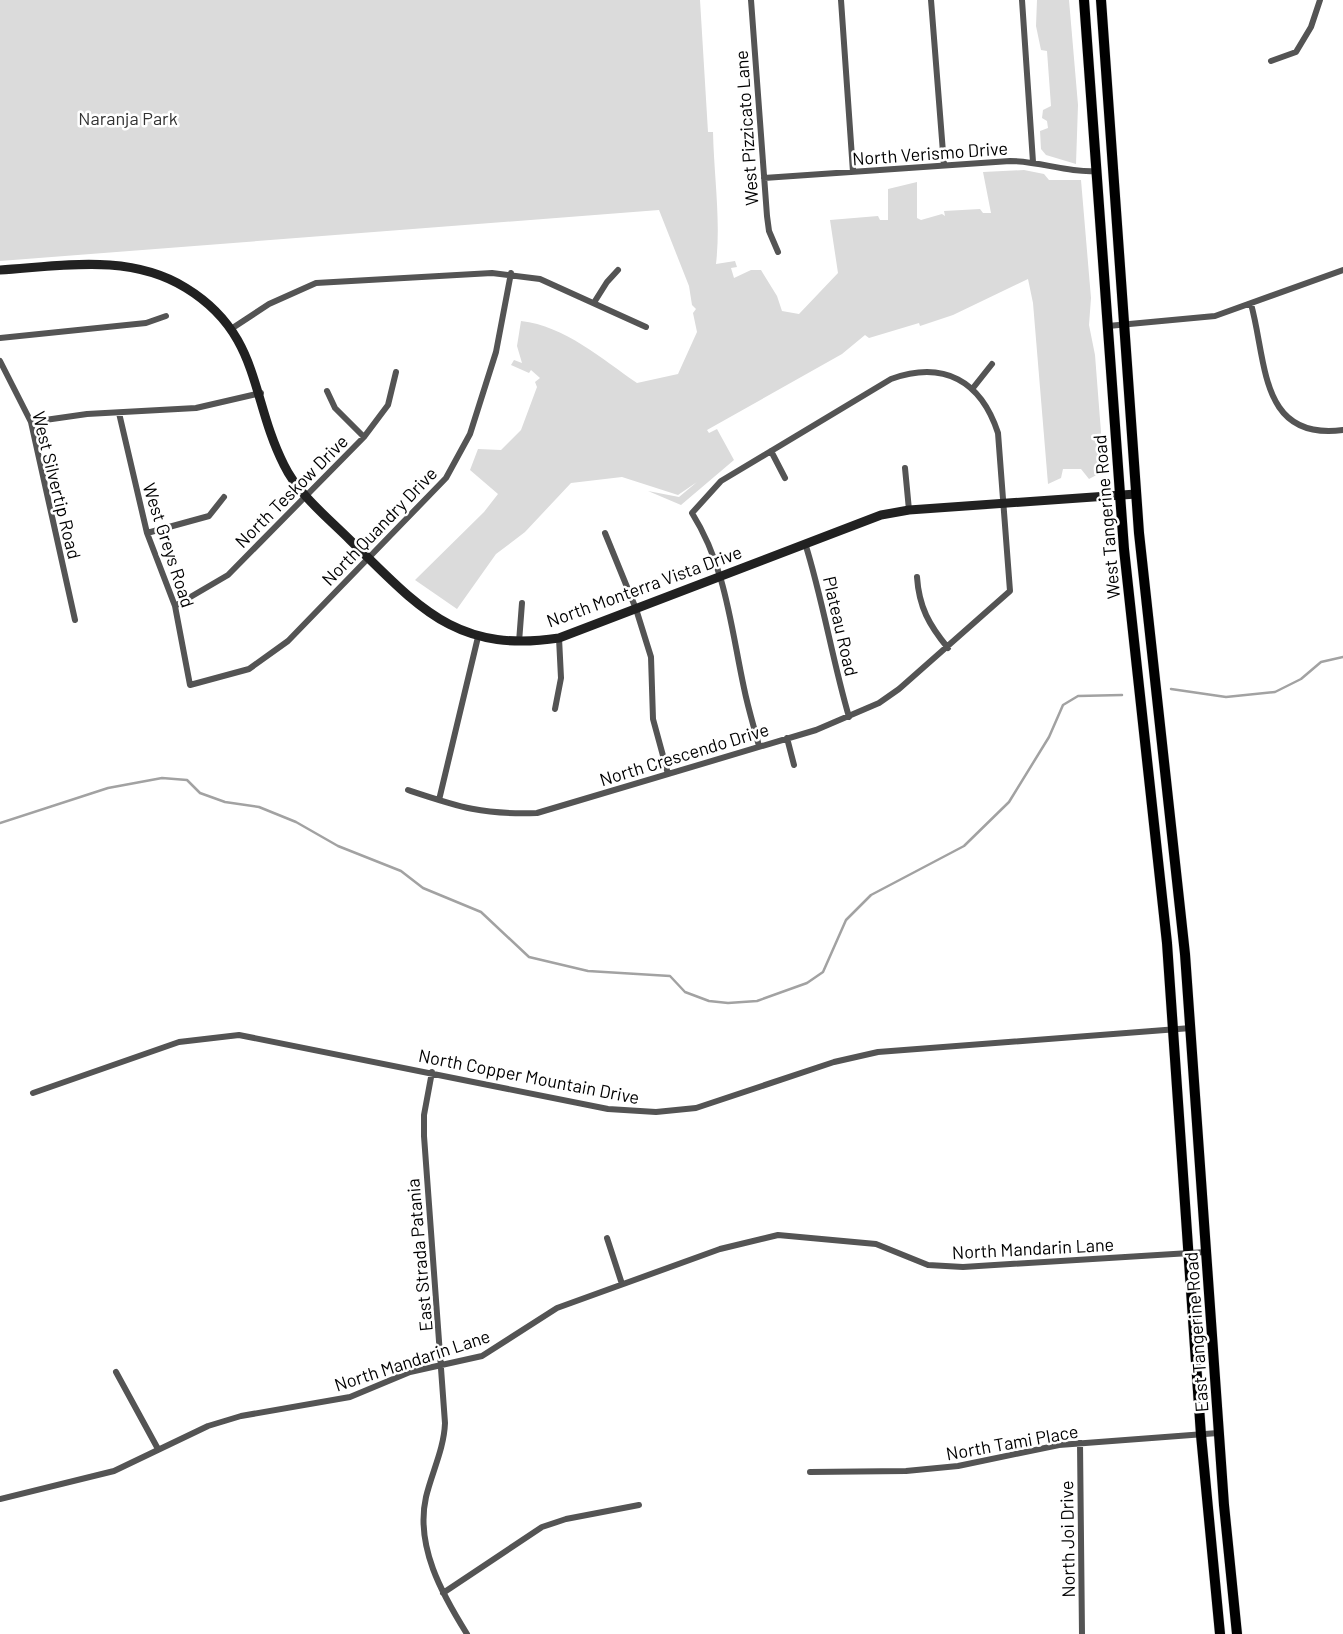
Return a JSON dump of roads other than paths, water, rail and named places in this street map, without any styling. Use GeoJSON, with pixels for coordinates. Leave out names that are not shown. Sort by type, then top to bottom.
{"type":"FeatureCollection","features":[{"type":"Feature","properties":{"kind":"main road","name":"West Tangerine Road"},"geometry":{"type":"LineString","coordinates":[[1084,0],[1119,496],[1174,1029]]}},
{"type":"Feature","properties":{"kind":"main road","name":"West Tangerine Road"},"geometry":{"type":"LineString","coordinates":[[1101,0],[1136,494],[1191,1028]]}},
{"type":"Feature","properties":{"kind":"main road","name":"East Tangerine Road"},"geometry":{"type":"LineString","coordinates":[[1191,1028],[1218,1433],[1237,1634]]}},
{"type":"Feature","properties":{"kind":"main road","name":"East Tangerine Road"},"geometry":{"type":"LineString","coordinates":[[1174,1029],[1201,1435],[1220,1634]]}},
{"type":"Feature","properties":{"kind":"street","name":"West Pizzicato Lane"},"geometry":{"type":"LineString","coordinates":[[751,0],[769,231],[778,252]]}},
{"type":"Feature","properties":{"kind":"street"},"geometry":{"type":"LineString","coordinates":[[841,0],[853,172]]}},
{"type":"Feature","properties":{"kind":"street"},"geometry":{"type":"LineString","coordinates":[[932,0],[944,166]]}},
{"type":"Feature","properties":{"kind":"street"},"geometry":{"type":"LineString","coordinates":[[1021,0],[1033,162]]}},
{"type":"Feature","properties":{"kind":"street"},"geometry":{"type":"LineString","coordinates":[[1271,61],[1296,52],[1311,26],[1320,0]]}},
{"type":"Feature","properties":{"kind":"street","name":"North Verismo Drive"},"geometry":{"type":"LineString","coordinates":[[764,178],[1033,162],[1075,172],[1097,171]]}},
{"type":"Feature","properties":{"kind":"street","name":"North Monterra Vista Drive"},"geometry":{"type":"LineString","coordinates":[[0,270],[91,264],[131,267],[153,272],[187,288],[231,329],[252,367],[281,460],[306,496],[426,612],[478,637],[519,642],[559,638],[881,515],[909,510],[1136,494]]}},
{"type":"Feature","properties":{"kind":"street"},"geometry":{"type":"LineString","coordinates":[[595,301],[618,270]]}},
{"type":"Feature","properties":{"kind":"street"},"geometry":{"type":"LineString","coordinates":[[1108,326],[1207,317],[1343,270]]}},
{"type":"Feature","properties":{"kind":"street"},"geometry":{"type":"LineString","coordinates":[[231,329],[269,304],[316,283],[511,273],[540,279],[595,301],[646,327]]}},
{"type":"Feature","properties":{"kind":"street","name":"North Quandry Drive"},"geometry":{"type":"LineString","coordinates":[[190,685],[249,669],[288,640],[446,478],[470,434],[496,352],[511,273]]}},
{"type":"Feature","properties":{"kind":"street"},"geometry":{"type":"LineString","coordinates":[[1251,304],[1268,389],[1276,405],[1293,422],[1304,428],[1329,432],[1343,430]]}},
{"type":"Feature","properties":{"kind":"street"},"geometry":{"type":"LineString","coordinates":[[0,338],[146,323],[166,316]]}},
{"type":"Feature","properties":{"kind":"street","name":"West Silvertip Road"},"geometry":{"type":"LineString","coordinates":[[0,361],[31,422],[75,620]]}},
{"type":"Feature","properties":{"kind":"street"},"geometry":{"type":"LineString","coordinates":[[973,388],[992,364]]}},
{"type":"Feature","properties":{"kind":"street","name":"North Teskow Drive"},"geometry":{"type":"LineString","coordinates":[[175,606],[228,575],[364,437],[388,405],[396,372]]}},
{"type":"Feature","properties":{"kind":"street"},"geometry":{"type":"LineString","coordinates":[[759,746],[744,690],[733,621],[720,575],[702,530],[692,513],[721,481],[891,379],[906,373],[946,374],[973,388],[984,399],[998,433],[1005,503]]}},
{"type":"Feature","properties":{"kind":"street"},"geometry":{"type":"LineString","coordinates":[[327,391],[335,408],[364,437]]}},
{"type":"Feature","properties":{"kind":"street"},"geometry":{"type":"LineString","coordinates":[[31,422],[87,414],[196,408],[261,393]]}},
{"type":"Feature","properties":{"kind":"street","name":"West Greys Road"},"geometry":{"type":"LineString","coordinates":[[119,413],[147,533],[175,606],[190,685]]}},
{"type":"Feature","properties":{"kind":"street"},"geometry":{"type":"LineString","coordinates":[[771,451],[785,478]]}},
{"type":"Feature","properties":{"kind":"street"},"geometry":{"type":"LineString","coordinates":[[905,468],[909,510]]}},
{"type":"Feature","properties":{"kind":"street"},"geometry":{"type":"LineString","coordinates":[[147,533],[209,516],[224,497]]}},
{"type":"Feature","properties":{"kind":"street","name":"North Crescendo Drive"},"geometry":{"type":"LineString","coordinates":[[408,790],[465,810],[500,815],[537,813],[788,738],[849,717],[899,689],[1010,591],[1005,503]]}},
{"type":"Feature","properties":{"kind":"street"},"geometry":{"type":"LineString","coordinates":[[605,533],[636,609],[651,657],[653,719],[668,774]]}},
{"type":"Feature","properties":{"kind":"street","name":"Plateau Road"},"geometry":{"type":"LineString","coordinates":[[805,542],[820,590],[831,658],[849,717]]}},
{"type":"Feature","properties":{"kind":"street"},"geometry":{"type":"LineString","coordinates":[[917,577],[922,610],[930,627],[948,648]]}},
{"type":"Feature","properties":{"kind":"street"},"geometry":{"type":"LineString","coordinates":[[519,642],[522,603]]}},
{"type":"Feature","properties":{"kind":"street"},"geometry":{"type":"LineString","coordinates":[[439,800],[478,637]]}},
{"type":"Feature","properties":{"kind":"street"},"geometry":{"type":"LineString","coordinates":[[555,709],[561,678],[559,638]]}},
{"type":"Feature","properties":{"kind":"street"},"geometry":{"type":"LineString","coordinates":[[788,738],[794,765]]}},
{"type":"Feature","properties":{"kind":"street","name":"North Copper Mountain Drive"},"geometry":{"type":"LineString","coordinates":[[33,1093],[179,1042],[225,1035],[269,1038],[608,1109],[669,1112],[713,1103],[869,1053],[1191,1028]]}},
{"type":"Feature","properties":{"kind":"street","name":"East Strada Patania"},"geometry":{"type":"LineString","coordinates":[[432,1072],[424,1115],[424,1136],[442,1365],[444,1431],[425,1502],[424,1520],[430,1562],[443,1593],[467,1634]]}},
{"type":"Feature","properties":{"kind":"street","name":"North Mandarin Lane"},"geometry":{"type":"LineString","coordinates":[[0,1500],[114,1471],[208,1426],[241,1416],[351,1397],[397,1376],[488,1353],[547,1312],[720,1250],[778,1235],[876,1244],[929,1265],[963,1267],[1206,1252]]}},
{"type":"Feature","properties":{"kind":"street"},"geometry":{"type":"LineString","coordinates":[[607,1238],[622,1284]]}},
{"type":"Feature","properties":{"kind":"street"},"geometry":{"type":"LineString","coordinates":[[117,1372],[158,1449]]}},
{"type":"Feature","properties":{"kind":"street","name":"North Tami Place"},"geometry":{"type":"LineString","coordinates":[[810,1472],[867,1473],[944,1468],[1080,1443],[1218,1433]]}},
{"type":"Feature","properties":{"kind":"street","name":"North Joi Drive"},"geometry":{"type":"LineString","coordinates":[[1080,1443],[1082,1634]]}},
{"type":"Feature","properties":{"kind":"street"},"geometry":{"type":"LineString","coordinates":[[443,1593],[542,1527],[566,1519],[639,1505]]}},
{"type":"Feature","properties":{"kind":"waterway"},"geometry":{"type":"LineString","coordinates":[[1171,689],[1226,697],[1275,692],[1301,679],[1321,662],[1343,657]]}},
{"type":"Feature","properties":{"kind":"waterway"},"geometry":{"type":"LineString","coordinates":[[0,823],[108,788],[162,778],[187,780],[200,793],[225,802],[259,807],[296,822],[338,846],[401,871],[423,888],[481,912],[529,957],[588,971],[670,976],[685,992],[709,1001],[757,1001],[807,983],[823,972],[846,920],[871,895],[964,846],[1009,802],[1049,737],[1063,705],[1078,696],[1122,695]]}},
{"type":"Feature","properties":{"kind":"park label","name":"Naranja Park"},"geometry":{"type":"Point","coordinates":[128,118]}}]}
